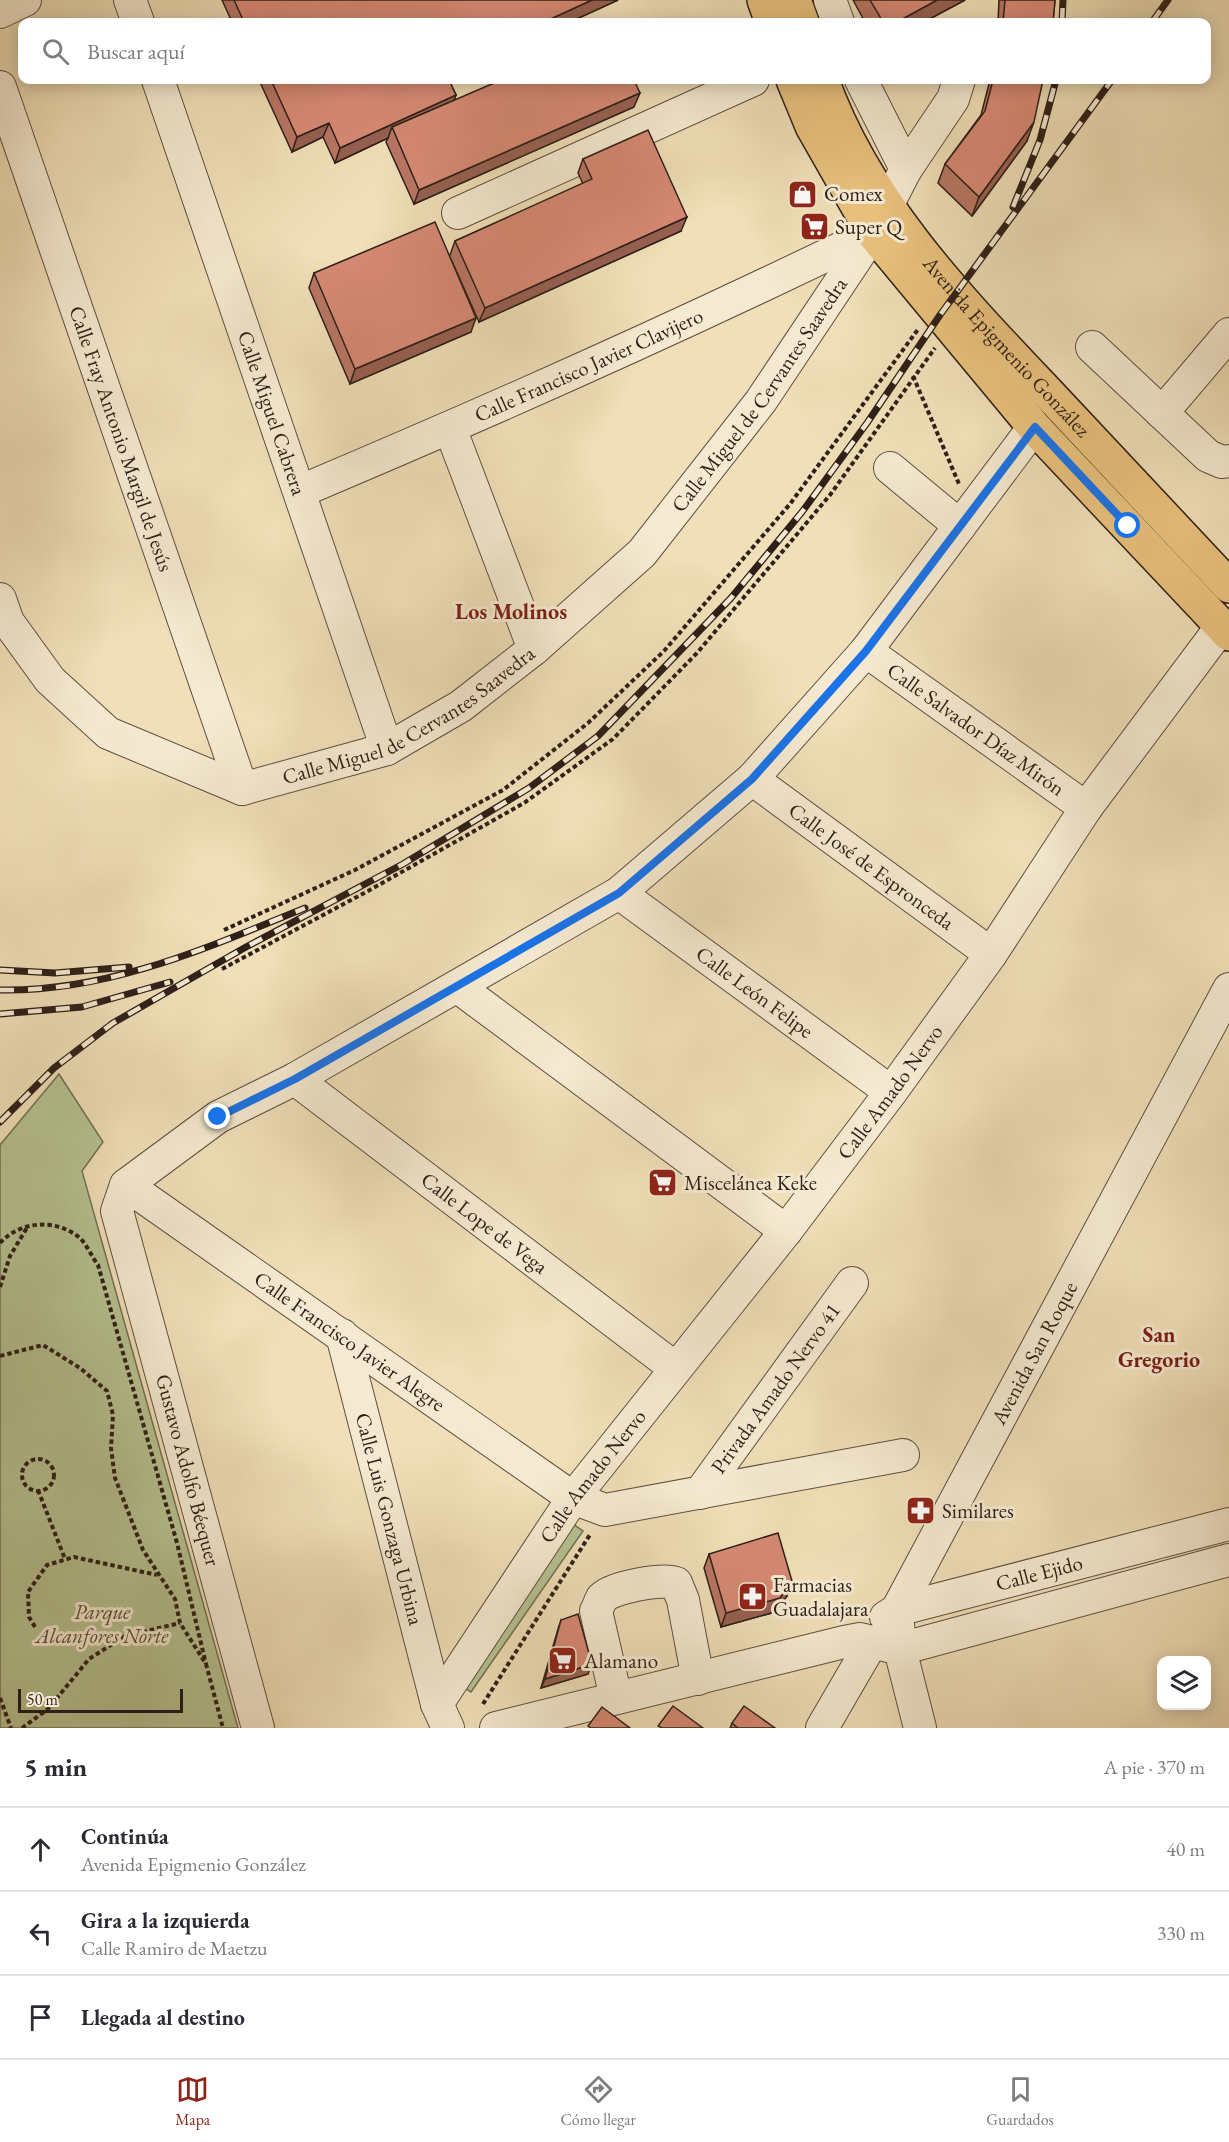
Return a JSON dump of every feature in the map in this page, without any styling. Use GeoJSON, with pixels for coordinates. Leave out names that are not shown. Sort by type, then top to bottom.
{"type":"FeatureCollection","features":[{"type":"Feature","properties":{"kind":"main road"},"geometry":{"type":"LineString","coordinates":[[764,0],[771,18]]}},
{"type":"Feature","properties":{"kind":"main road"},"geometry":{"type":"LineString","coordinates":[[794,0],[801,18]]}},
{"type":"Feature","properties":{"kind":"main road","name":"Avenida Epigmenio González"},"geometry":{"type":"LineString","coordinates":[[795,84],[812,126],[880,220],[942,318],[1035,427],[1225,630]]}},
{"type":"Feature","properties":{"kind":"main road","name":"Avenida Epigmenio González"},"geometry":{"type":"LineString","coordinates":[[823,84],[880,220],[955,294],[1229,586]]}},
{"type":"Feature","properties":{"kind":"street"},"geometry":{"type":"LineString","coordinates":[[0,12],[25,0]]}},
{"type":"Feature","properties":{"kind":"street"},"geometry":{"type":"LineString","coordinates":[[130,0],[137,18]]}},
{"type":"Feature","properties":{"kind":"street"},"geometry":{"type":"LineString","coordinates":[[830,0],[837,18]]}},
{"type":"Feature","properties":{"kind":"street","name":"Calle Miguel Cabrera"},"geometry":{"type":"LineString","coordinates":[[159,84],[301,491],[387,748]]}},
{"type":"Feature","properties":{"kind":"street"},"geometry":{"type":"LineString","coordinates":[[458,213],[744,84]]}},
{"type":"Feature","properties":{"kind":"street"},"geometry":{"type":"LineString","coordinates":[[869,84],[906,169]]}},
{"type":"Feature","properties":{"kind":"street","name":"Calle Miguel de Cervantes Saavedra"},"geometry":{"type":"LineString","coordinates":[[242,789],[387,748],[461,706],[534,649],[642,553],[761,400],[880,220],[906,169],[952,99],[958,84]]}},
{"type":"Feature","properties":{"kind":"street","name":"Calle Fray Antonio Margil de Jesús"},"geometry":{"type":"LineString","coordinates":[[0,87],[242,789]]}},
{"type":"Feature","properties":{"kind":"street","name":"Calle Francisco Javier Clavijero"},"geometry":{"type":"LineString","coordinates":[[301,491],[450,428],[777,280],[880,220]]}},
{"type":"Feature","properties":{"kind":"street"},"geometry":{"type":"LineString","coordinates":[[1162,413],[1229,334]]}},
{"type":"Feature","properties":{"kind":"street"},"geometry":{"type":"LineString","coordinates":[[1092,347],[1208,456],[1222,462],[1229,461]]}},
{"type":"Feature","properties":{"kind":"street"},"geometry":{"type":"LineString","coordinates":[[122,1198],[218,1117],[295,1079],[619,893],[752,779],[866,651],[1035,427]]}},
{"type":"Feature","properties":{"kind":"street"},"geometry":{"type":"LineString","coordinates":[[450,428],[534,649]]}},
{"type":"Feature","properties":{"kind":"street"},"geometry":{"type":"LineString","coordinates":[[890,468],[965,519]]}},
{"type":"Feature","properties":{"kind":"street"},"geometry":{"type":"LineString","coordinates":[[0,599],[8,622],[50,680],[108,733],[242,789]]}},
{"type":"Feature","properties":{"kind":"street","name":"Calle Amado Nervo"},"geometry":{"type":"LineString","coordinates":[[442,1716],[573,1498],[786,1232],[991,954],[1086,808],[1225,630]]}},
{"type":"Feature","properties":{"kind":"street","name":"Calle Salvador Díaz Mirón"},"geometry":{"type":"LineString","coordinates":[[866,651],[1086,808]]}},
{"type":"Feature","properties":{"kind":"street","name":"Calle José de Espronceda"},"geometry":{"type":"LineString","coordinates":[[752,779],[991,954]]}},
{"type":"Feature","properties":{"kind":"street","name":"Calle León Felipe"},"geometry":{"type":"LineString","coordinates":[[619,893],[891,1092]]}},
{"type":"Feature","properties":{"kind":"street"},"geometry":{"type":"LineString","coordinates":[[458,987],[786,1232]]}},
{"type":"Feature","properties":{"kind":"street","name":"Avenida San Roque"},"geometry":{"type":"LineString","coordinates":[[897,1610],[1229,988]]}},
{"type":"Feature","properties":{"kind":"street","name":"Calle Lope de Vega"},"geometry":{"type":"LineString","coordinates":[[295,1079],[675,1368]]}},
{"type":"Feature","properties":{"kind":"street","name":"Calle Francisco Javier Alegre"},"geometry":{"type":"LineString","coordinates":[[122,1198],[342,1335],[573,1498]]}},
{"type":"Feature","properties":{"kind":"street","name":"Gustavo Adolfo Béequer"},"geometry":{"type":"LineString","coordinates":[[122,1198],[258,1728]]}},
{"type":"Feature","properties":{"kind":"street","name":"Privada Amado Nervo 41"},"geometry":{"type":"LineString","coordinates":[[700,1492],[852,1283]]}},
{"type":"Feature","properties":{"kind":"street","name":"Calle Luis Gonzaga Urbina"},"geometry":{"type":"LineString","coordinates":[[342,1335],[442,1716]]}},
{"type":"Feature","properties":{"kind":"street","name":"Privada Amado Nervo 41"},"geometry":{"type":"LineString","coordinates":[[605,1510],[903,1455]]}},
{"type":"Feature","properties":{"kind":"street"},"geometry":{"type":"LineString","coordinates":[[573,1498],[605,1510]]}},
{"type":"Feature","properties":{"kind":"street","name":"Calle Ejido"},"geometry":{"type":"LineString","coordinates":[[897,1610],[1229,1524]]}},
{"type":"Feature","properties":{"kind":"street","name":"Calle Ejido"},"geometry":{"type":"LineString","coordinates":[[489,1718],[616,1698],[877,1643],[1229,1560]]}},
{"type":"Feature","properties":{"kind":"street"},"geometry":{"type":"LineString","coordinates":[[616,1698],[596,1611],[602,1598],[617,1590],[662,1580],[676,1583],[684,1600],[698,1679]]}},
{"type":"Feature","properties":{"kind":"street"},"geometry":{"type":"LineString","coordinates":[[822,1728],[897,1610]]}},
{"type":"Feature","properties":{"kind":"street"},"geometry":{"type":"LineString","coordinates":[[877,1643],[920,1728]]}},
{"type":"Feature","properties":{"kind":"path"},"geometry":{"type":"LineString","coordinates":[[222,969],[368,891],[524,803],[613,739],[697,653],[830,495],[913,376],[942,318]]}},
{"type":"Feature","properties":{"kind":"path"},"geometry":{"type":"LineString","coordinates":[[224,930],[355,870],[503,790],[588,723],[664,651],[790,504],[942,318]]}},
{"type":"Feature","properties":{"kind":"path"},"geometry":{"type":"LineString","coordinates":[[913,376],[965,519]]}},
{"type":"Feature","properties":{"kind":"path"},"geometry":{"type":"LineString","coordinates":[[0,1243],[8,1234],[28,1226],[58,1225],[81,1239],[98,1265],[177,1543],[223,1728]]}},
{"type":"Feature","properties":{"kind":"path"},"geometry":{"type":"LineString","coordinates":[[0,1287],[10,1256],[28,1226]]}},
{"type":"Feature","properties":{"kind":"path"},"geometry":{"type":"LineString","coordinates":[[0,1356],[43,1345],[80,1368],[107,1391],[113,1415],[111,1448],[116,1478],[143,1550],[175,1599],[180,1623],[206,1664]]}},
{"type":"Feature","properties":{"kind":"path"},"geometry":{"type":"LineString","coordinates":[[38,1490],[49,1485],[53,1474],[49,1463],[38,1459],[28,1462],[22,1473],[26,1485],[38,1490],[65,1559]]}},
{"type":"Feature","properties":{"kind":"path"},"geometry":{"type":"LineString","coordinates":[[489,1718],[605,1510]]}},
{"type":"Feature","properties":{"kind":"path"},"geometry":{"type":"LineString","coordinates":[[35,1627],[29,1617],[28,1592],[47,1564],[74,1557],[158,1575]]}},
{"type":"Feature","properties":{"kind":"path"},"geometry":{"type":"LineString","coordinates":[[22,1728],[48,1709],[89,1659],[125,1636],[180,1623]]}},
{"type":"Feature","properties":{"kind":"path"},"geometry":{"type":"LineString","coordinates":[[0,1698],[12,1728]]}},
{"type":"Feature","properties":{"kind":"green space","name":"Parque Alcanfores Norte"},"geometry":{"type":"Polygon","coordinates":[[[59,1074],[103,1142],[82,1171],[238,1728],[0,1728],[0,1145],[59,1074]]]}},
{"type":"Feature","properties":{"kind":"green space"},"geometry":{"type":"Polygon","coordinates":[[[566,1519],[583,1531],[471,1692],[457,1683],[566,1519]]]}},
{"type":"Feature","properties":{"kind":"building"},"geometry":{"type":"Polygon","coordinates":[[[234,0],[592,0],[553,18],[242,18],[234,0]]]}},
{"type":"Feature","properties":{"kind":"building"},"geometry":{"type":"Polygon","coordinates":[[[870,0],[937,0],[904,18],[881,18],[870,0]]]}},
{"type":"Feature","properties":{"kind":"building"},"geometry":{"type":"Polygon","coordinates":[[[1005,0],[1055,0],[1053,18],[1003,18],[1005,0]]]}},
{"type":"Feature","properties":{"kind":"building"},"geometry":{"type":"Polygon","coordinates":[[[273,84],[451,84],[456,95],[340,148],[329,123],[297,137],[273,84]]]}},
{"type":"Feature","properties":{"kind":"building"},"geometry":{"type":"Polygon","coordinates":[[[492,84],[636,84],[640,93],[419,190],[392,127],[492,84]]]}},
{"type":"Feature","properties":{"kind":"building"},"geometry":{"type":"Polygon","coordinates":[[[992,84],[1042,84],[1034,122],[979,197],[945,164],[985,111],[992,84]]]}},
{"type":"Feature","properties":{"kind":"building"},"geometry":{"type":"Polygon","coordinates":[[[648,130],[687,217],[485,308],[455,241],[592,179],[583,159],[648,130]]]}},
{"type":"Feature","properties":{"kind":"building"},"geometry":{"type":"Polygon","coordinates":[[[435,222],[476,318],[355,369],[314,273],[435,222]]]}},
{"type":"Feature","properties":{"kind":"building"},"geometry":{"type":"Polygon","coordinates":[[[778,1533],[792,1581],[780,1598],[726,1613],[709,1554],[778,1533]]]}},
{"type":"Feature","properties":{"kind":"building"},"geometry":{"type":"Polygon","coordinates":[[[578,1614],[592,1664],[545,1679],[561,1620],[578,1614]]]}},
{"type":"Feature","properties":{"kind":"building"},"geometry":{"type":"Polygon","coordinates":[[[673,1706],[703,1728],[662,1728],[658,1726],[673,1706]]]}},
{"type":"Feature","properties":{"kind":"building"},"geometry":{"type":"Polygon","coordinates":[[[744,1706],[775,1728],[738,1728],[732,1723],[744,1706]]]}},
{"type":"Feature","properties":{"kind":"building"},"geometry":{"type":"Polygon","coordinates":[[[602,1707],[630,1728],[591,1728],[588,1726],[602,1707]]]}},
{"type":"Feature","properties":{"kind":"railway"},"geometry":{"type":"LineString","coordinates":[[1062,18],[1063,0]]}},
{"type":"Feature","properties":{"kind":"railway"},"geometry":{"type":"LineString","coordinates":[[1155,18],[1168,0]]}},
{"type":"Feature","properties":{"kind":"railway"},"geometry":{"type":"LineString","coordinates":[[1013,207],[1040,140],[1055,84]]}},
{"type":"Feature","properties":{"kind":"railway"},"geometry":{"type":"LineString","coordinates":[[0,1122],[54,1068],[113,1023],[246,947],[403,864],[529,788],[598,736],[731,598],[802,512],[867,423],[940,315],[1109,84]]}},
{"type":"Feature","properties":{"kind":"railway"},"geometry":{"type":"LineString","coordinates":[[0,990],[40,989],[80,984],[156,965],[305,908]]}},
{"type":"Feature","properties":{"kind":"railway"},"geometry":{"type":"LineString","coordinates":[[0,970],[55,973],[129,967]]}},
{"type":"Feature","properties":{"kind":"railway"},"geometry":{"type":"LineString","coordinates":[[0,1014],[82,1007],[170,982]]}},
{"type":"Feature","properties":{"kind":"place","name":"Comex"},"geometry":{"type":"Point","coordinates":[803,194]}},
{"type":"Feature","properties":{"kind":"place","name":"Super Q"},"geometry":{"type":"Point","coordinates":[814,227]}},
{"type":"Feature","properties":{"kind":"place","name":"Miscelánea Keke"},"geometry":{"type":"Point","coordinates":[663,1183]}},
{"type":"Feature","properties":{"kind":"place","name":"Similares"},"geometry":{"type":"Point","coordinates":[921,1511]}},
{"type":"Feature","properties":{"kind":"place","name":"Farmacias Guadalajara"},"geometry":{"type":"Point","coordinates":[752,1597]}},
{"type":"Feature","properties":{"kind":"place","name":"Alamano"},"geometry":{"type":"Point","coordinates":[563,1661]}},
{"type":"Feature","properties":{"kind":"district","name":"Los Molinos"},"geometry":{"type":"Point","coordinates":[511,611]}},
{"type":"Feature","properties":{"kind":"district","name":"San Gregorio"},"geometry":{"type":"Point","coordinates":[1159,1346]}},
{"type":"Feature","properties":{"kind":"route"},"geometry":{"type":"LineString","coordinates":[[218,1117],[295,1079],[619,893],[752,779],[866,651],[1035,427],[1128,526]]}}]}
